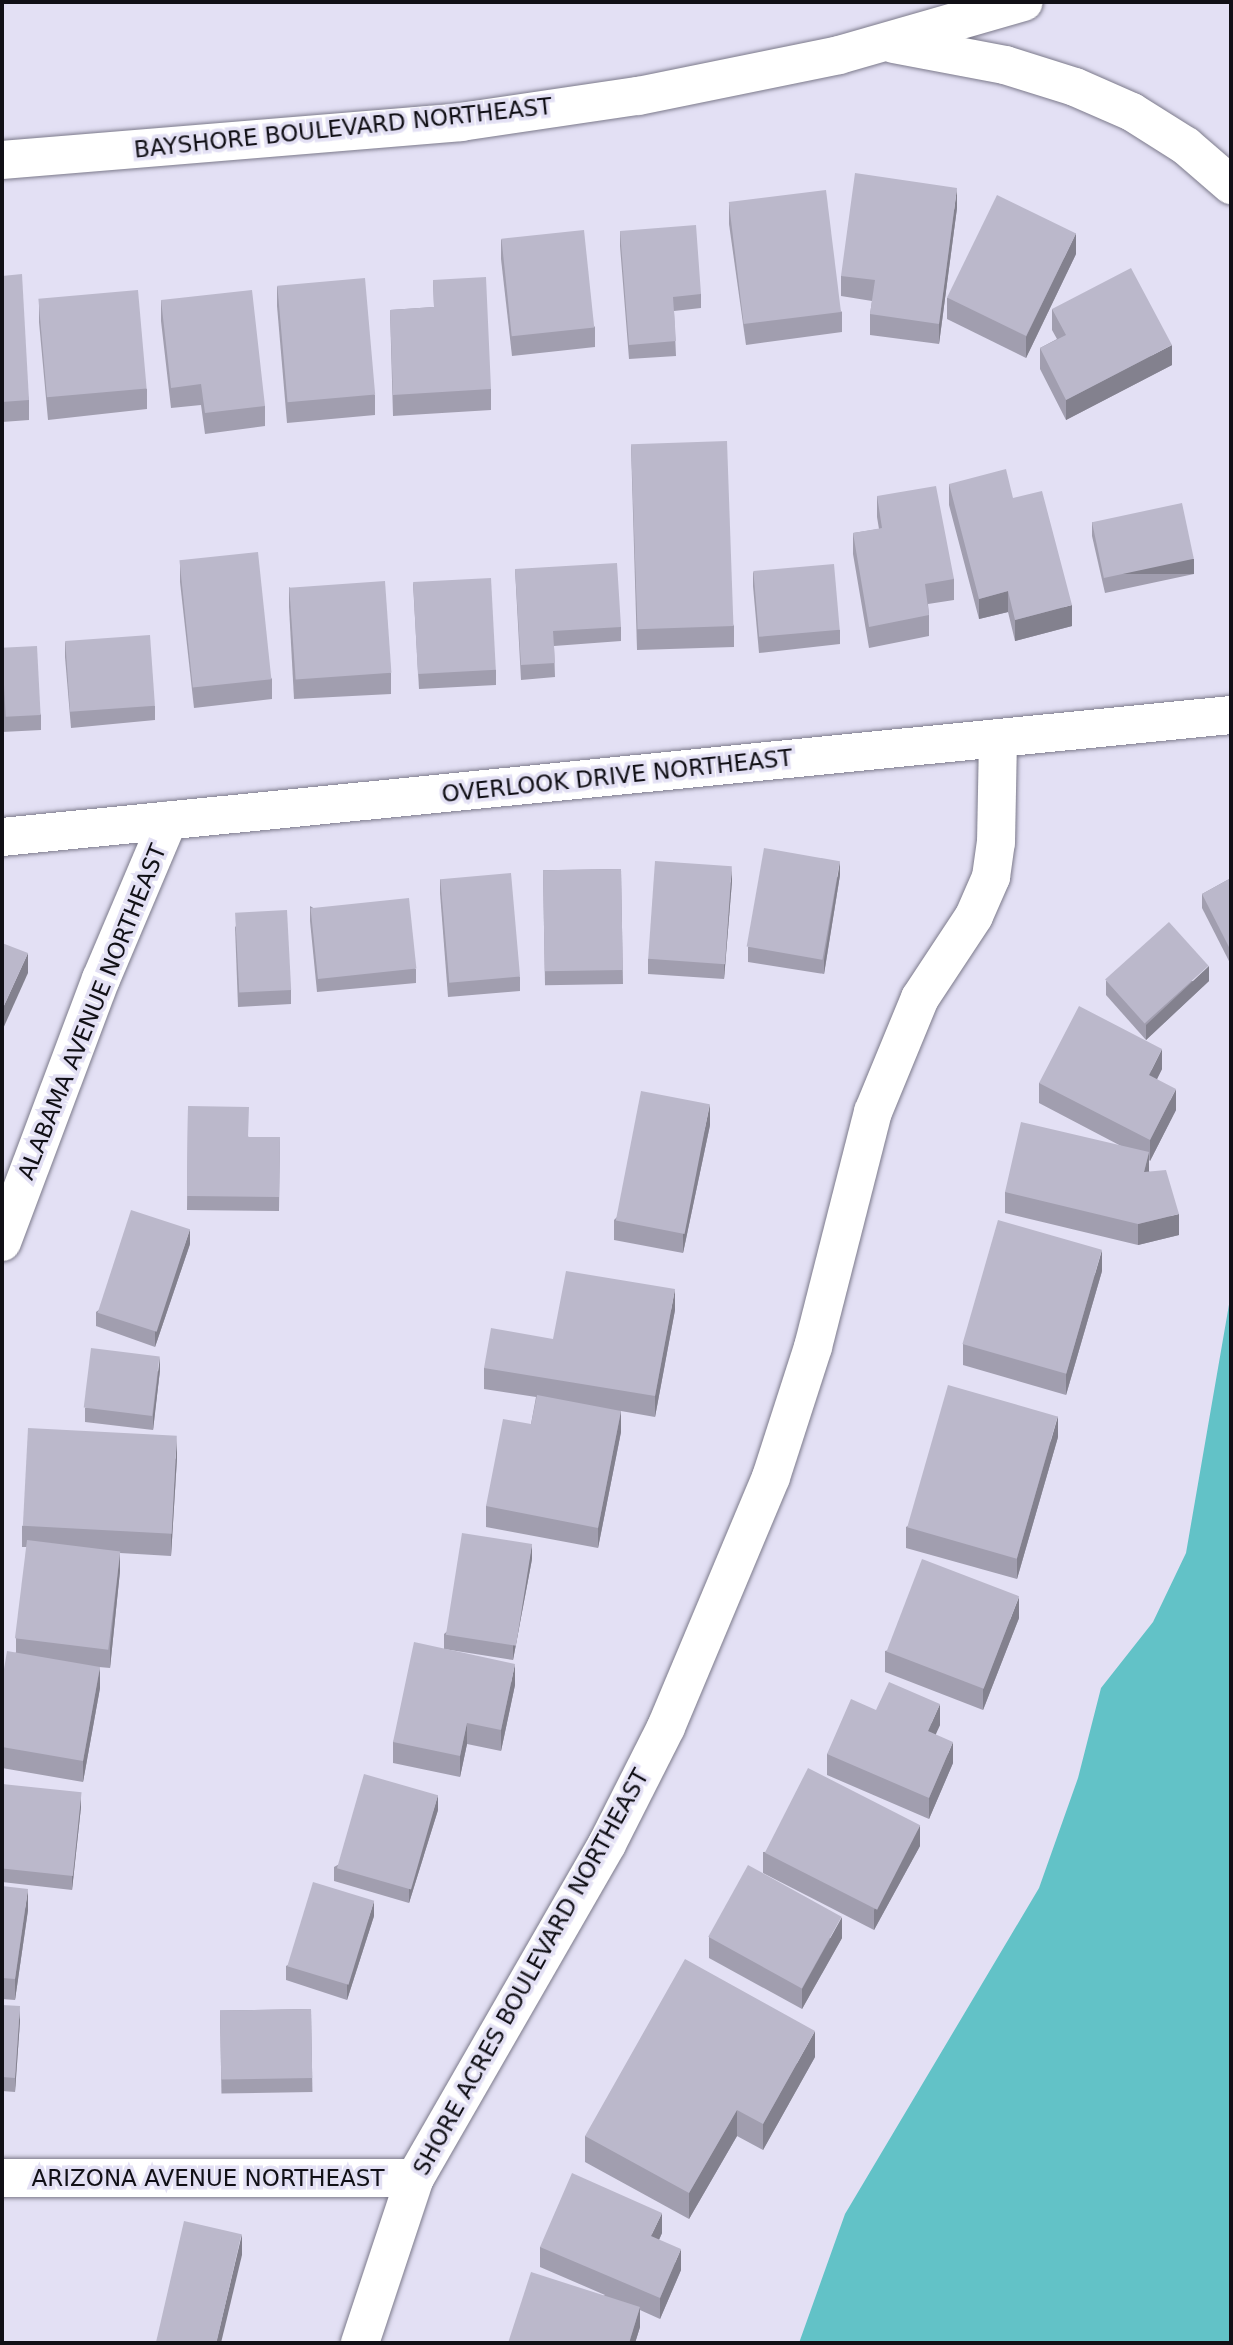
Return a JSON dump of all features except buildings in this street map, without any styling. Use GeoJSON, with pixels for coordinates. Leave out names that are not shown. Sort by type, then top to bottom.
{"type":"FeatureCollection","features":[{"type":"Feature","properties":{"kind":"street","name":"BAYSHORE BOULEVARD NORTHEAST"},"geometry":{"type":"LineString","coordinates":[[2,160],[461,122],[638,96],[887,42],[1024,2]]}},
{"type":"Feature","properties":{"kind":"street","name":"BAYSHORE BOULEVARD NORTHEAST"},"geometry":{"type":"LineString","coordinates":[[887,42],[1005,65],[1075,87],[1132,112],[1186,146],[1231,185]]}},
{"type":"Feature","properties":{"kind":"street","name":"OVERLOOK DRIVE NORTHEAST"},"geometry":{"type":"LineString","coordinates":[[2,837],[1231,715]]}},
{"type":"Feature","properties":{"kind":"street","name":"SHORE ACRES BOULEVARD NORTHEAST"},"geometry":{"type":"LineString","coordinates":[[360,2343],[415,2178],[607,1844],[716,1615],[771,1477],[813,1347],[873,1112],[920,998],[974,916],[991,877],[996,844],[998,738]]}},
{"type":"Feature","properties":{"kind":"street","name":"ALABAMA AVENUE NORTHEAST"},"geometry":{"type":"LineString","coordinates":[[2,1242],[101,979],[168,821]]}},
{"type":"Feature","properties":{"kind":"street","name":"ARIZONA AVENUE NORTHEAST"},"geometry":{"type":"LineString","coordinates":[[2,2178],[415,2178]]}},
{"type":"Feature","properties":{"kind":"shaded area"},"geometry":{"type":"Polygon","coordinates":[[[1231,1293],[1231,2343],[799,2343],[845,2214],[1039,1888],[1078,1778],[1101,1688],[1153,1622],[1186,1553],[1231,1293]]]}}]}
